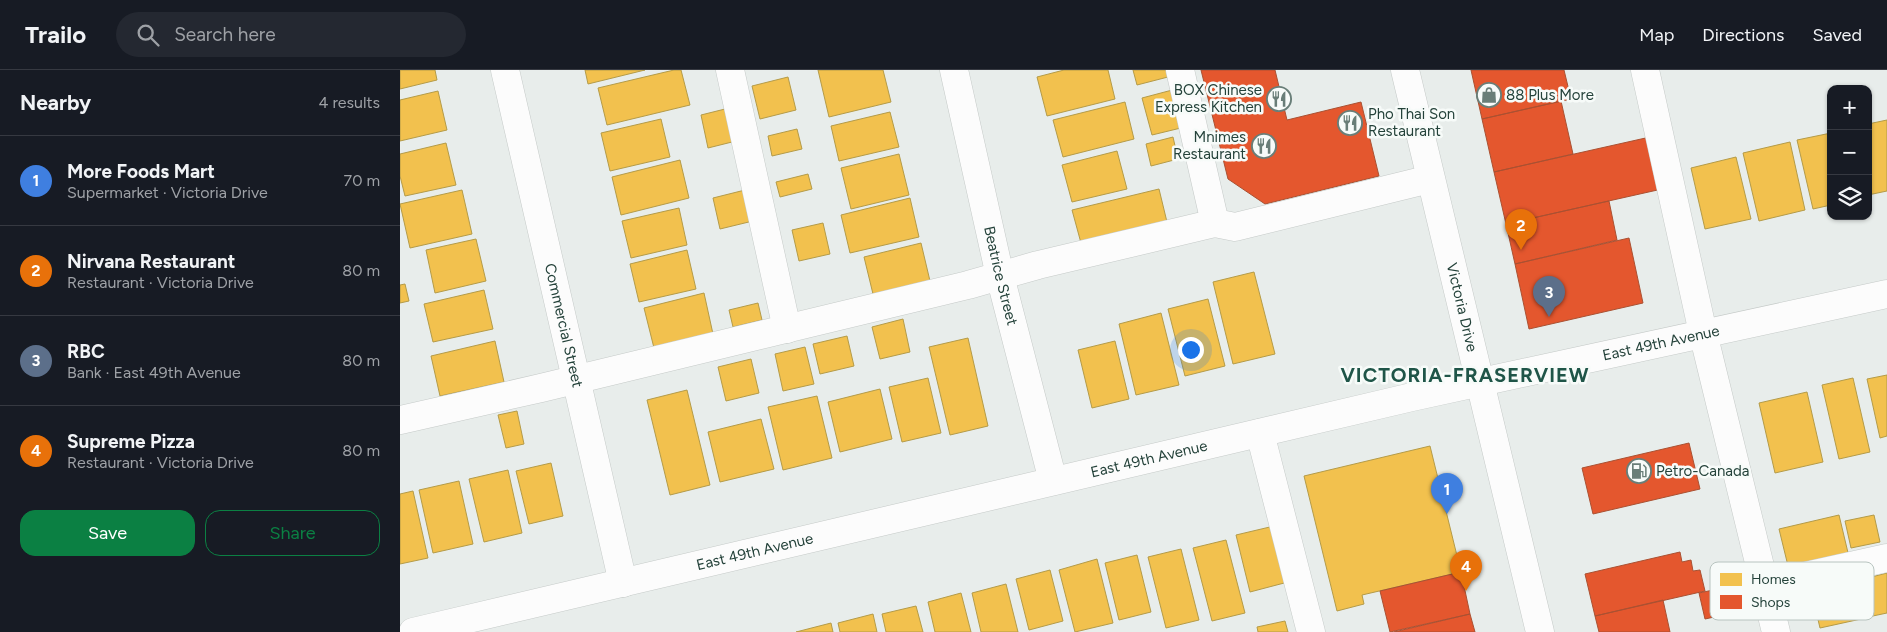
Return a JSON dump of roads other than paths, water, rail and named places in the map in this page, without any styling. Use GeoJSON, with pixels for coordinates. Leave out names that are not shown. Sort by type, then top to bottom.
{"type":"FeatureCollection","features":[{"type":"Feature","properties":{"kind":"street","name":"Commercial Street"},"geometry":{"type":"LineString","coordinates":[[505,70],[623,582]]}},
{"type":"Feature","properties":{"kind":"street"},"geometry":{"type":"LineString","coordinates":[[730,70],[787,329]]}},
{"type":"Feature","properties":{"kind":"street","name":"Beatrice Street"},"geometry":{"type":"LineString","coordinates":[[954,70],[1000,276],[1053,482]]}},
{"type":"Feature","properties":{"kind":"street"},"geometry":{"type":"LineString","coordinates":[[1180,70],[1215,223]]}},
{"type":"Feature","properties":{"kind":"street","name":"Victoria Drive"},"geometry":{"type":"LineString","coordinates":[[1405,70],[1540,632]]}},
{"type":"Feature","properties":{"kind":"street"},"geometry":{"type":"LineString","coordinates":[[1645,70],[1702,333],[1759,562]]}},
{"type":"Feature","properties":{"kind":"street"},"geometry":{"type":"LineString","coordinates":[[400,420],[787,329],[1215,223],[1235,227],[1430,179]]}},
{"type":"Feature","properties":{"kind":"street","name":"East 49th Avenue"},"geometry":{"type":"LineString","coordinates":[[429,630],[623,582],[1481,382],[1887,294]]}},
{"type":"Feature","properties":{"kind":"street"},"geometry":{"type":"LineString","coordinates":[[1260,433],[1311,632]]}},
{"type":"Feature","properties":{"kind":"street"},"geometry":{"type":"LineString","coordinates":[[1869,562],[1887,558]]}},
{"type":"Feature","properties":{"kind":"place","name":"88 Plus More"},"geometry":{"type":"Point","coordinates":[1489,95]}},
{"type":"Feature","properties":{"kind":"place","name":"BOX Chinese Express Kitchen"},"geometry":{"type":"Point","coordinates":[1279,99]}},
{"type":"Feature","properties":{"kind":"place","name":"Pho Thai Son Restaurant"},"geometry":{"type":"Point","coordinates":[1350,123]}},
{"type":"Feature","properties":{"kind":"place","name":"Mnimes Restaurant"},"geometry":{"type":"Point","coordinates":[1264,146]}},
{"type":"Feature","properties":{"kind":"place","name":"Nirvana Restaurant"},"geometry":{"type":"Point","coordinates":[1521,250]}},
{"type":"Feature","properties":{"kind":"place","name":"RBC"},"geometry":{"type":"Point","coordinates":[1549,317]}},
{"type":"Feature","properties":{"kind":"place","name":"Petro-Canada"},"geometry":{"type":"Point","coordinates":[1639,471]}},
{"type":"Feature","properties":{"kind":"place","name":"More Foods Mart"},"geometry":{"type":"Point","coordinates":[1447,514]}},
{"type":"Feature","properties":{"kind":"place","name":"Supreme Pizza"},"geometry":{"type":"Point","coordinates":[1466,591]}},
{"type":"Feature","properties":{"kind":"district","name":"VICTORIA-FRASERVIEW"},"geometry":{"type":"Point","coordinates":[1465,375]}}]}
